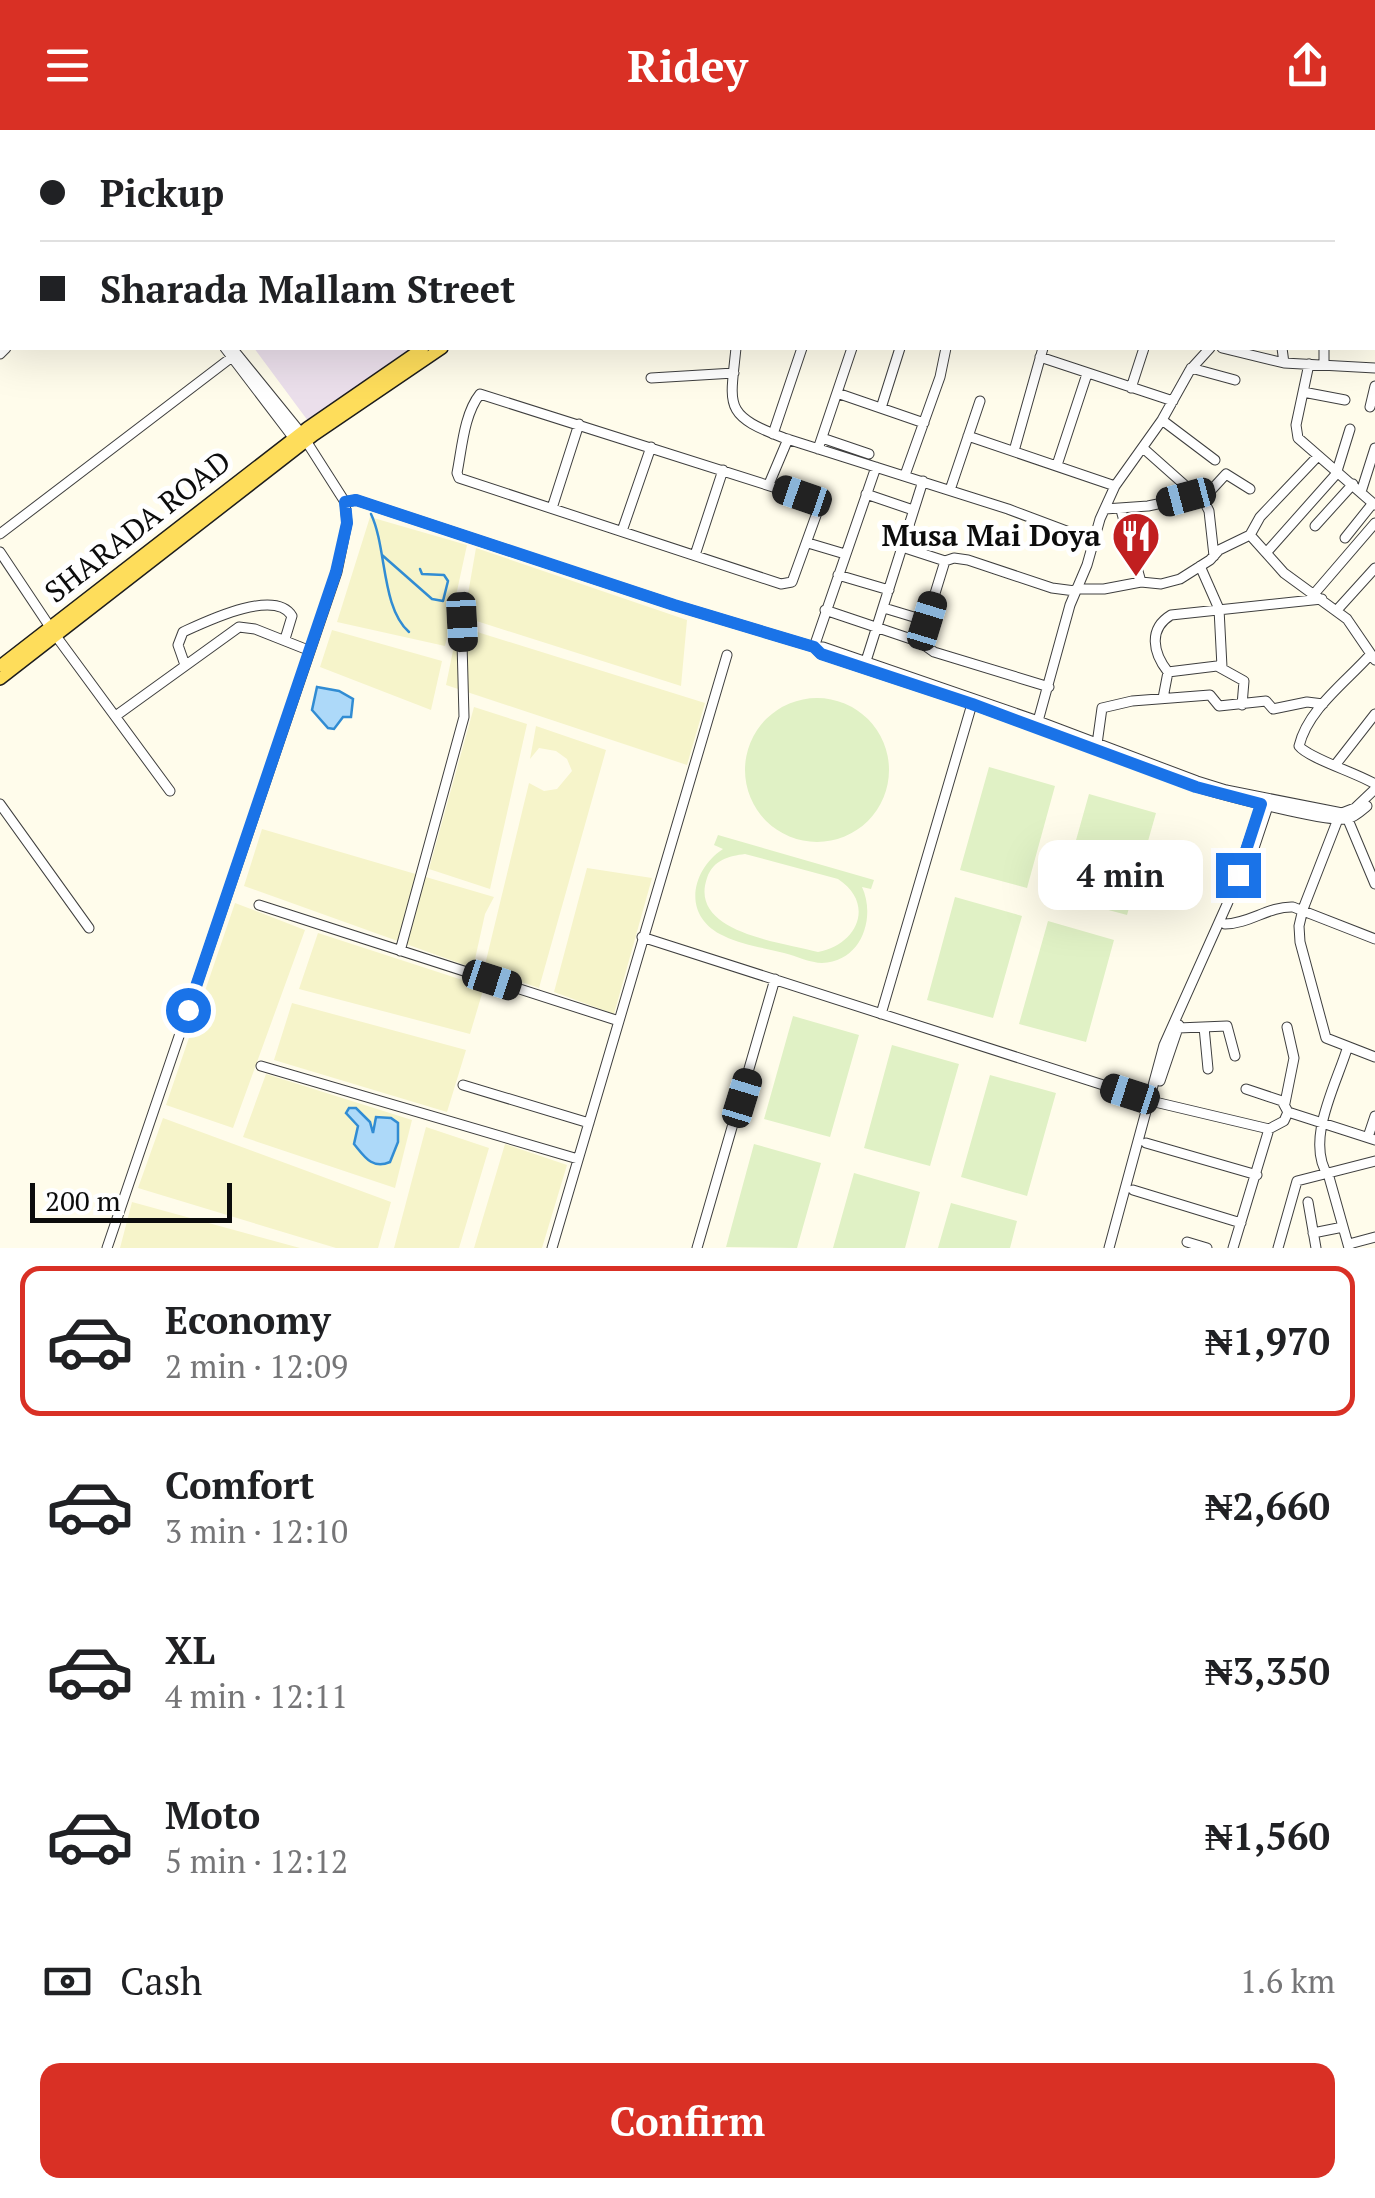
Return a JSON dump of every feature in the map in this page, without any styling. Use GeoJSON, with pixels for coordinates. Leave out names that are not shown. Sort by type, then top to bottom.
{"type":"FeatureCollection","features":[{"type":"Feature","properties":{"kind":"main road"},"geometry":{"type":"LineString","coordinates":[[0,679],[48,635],[420,350]]}},
{"type":"Feature","properties":{"kind":"main road"},"geometry":{"type":"LineString","coordinates":[[306,435],[439,350]]}},
{"type":"Feature","properties":{"kind":"main road","name":"SHARADA ROAD"},"geometry":{"type":"LineString","coordinates":[[0,666],[48,635]]}},
{"type":"Feature","properties":{"kind":"street"},"geometry":{"type":"LineString","coordinates":[[736,350],[732,396],[736,413],[773,434],[906,475],[1092,541]]}},
{"type":"Feature","properties":{"kind":"street"},"geometry":{"type":"LineString","coordinates":[[773,434],[801,350]]}},
{"type":"Feature","properties":{"kind":"street"},"geometry":{"type":"LineString","coordinates":[[818,449],[851,350]]}},
{"type":"Feature","properties":{"kind":"street"},"geometry":{"type":"LineString","coordinates":[[880,408],[899,350]]}},
{"type":"Feature","properties":{"kind":"street"},"geometry":{"type":"LineString","coordinates":[[906,475],[945,350]]}},
{"type":"Feature","properties":{"kind":"street"},"geometry":{"type":"LineString","coordinates":[[1132,388],[1143,350]]}},
{"type":"Feature","properties":{"kind":"street"},"geometry":{"type":"LineString","coordinates":[[1192,366],[1194,350]]}},
{"type":"Feature","properties":{"kind":"street"},"geometry":{"type":"LineString","coordinates":[[1038,721],[1104,508],[1192,366],[1208,350]]}},
{"type":"Feature","properties":{"kind":"street"},"geometry":{"type":"LineString","coordinates":[[1230,350],[1284,363],[1375,368]]}},
{"type":"Feature","properties":{"kind":"street"},"geometry":{"type":"LineString","coordinates":[[1282,350],[1284,363]]}},
{"type":"Feature","properties":{"kind":"street"},"geometry":{"type":"LineString","coordinates":[[1324,350],[1324,364]]}},
{"type":"Feature","properties":{"kind":"street"},"geometry":{"type":"LineString","coordinates":[[0,534],[230,351],[306,435],[351,501],[659,600],[814,647],[823,646],[1197,781],[1266,802]]}},
{"type":"Feature","properties":{"kind":"street"},"geometry":{"type":"LineString","coordinates":[[1014,451],[1042,352],[1087,374],[1173,401]]}},
{"type":"Feature","properties":{"kind":"street"},"geometry":{"type":"LineString","coordinates":[[1309,364],[1296,434],[1374,504],[1345,538]]}},
{"type":"Feature","properties":{"kind":"street"},"geometry":{"type":"LineString","coordinates":[[1192,366],[1235,380]]}},
{"type":"Feature","properties":{"kind":"street"},"geometry":{"type":"LineString","coordinates":[[650,378],[734,373]]}},
{"type":"Feature","properties":{"kind":"street"},"geometry":{"type":"LineString","coordinates":[[1057,464],[1087,374]]}},
{"type":"Feature","properties":{"kind":"street"},"geometry":{"type":"LineString","coordinates":[[1370,408],[1375,386]]}},
{"type":"Feature","properties":{"kind":"street"},"geometry":{"type":"LineString","coordinates":[[837,392],[924,422]]}},
{"type":"Feature","properties":{"kind":"street"},"geometry":{"type":"LineString","coordinates":[[1304,392],[1345,400]]}},
{"type":"Feature","properties":{"kind":"street"},"geometry":{"type":"LineString","coordinates":[[485,394],[651,448],[770,484],[816,504],[818,510],[792,582],[695,555],[458,477],[473,404],[485,394]]}},
{"type":"Feature","properties":{"kind":"street"},"geometry":{"type":"LineString","coordinates":[[950,490],[980,401]]}},
{"type":"Feature","properties":{"kind":"street"},"geometry":{"type":"LineString","coordinates":[[1162,420],[1215,460]]}},
{"type":"Feature","properties":{"kind":"street"},"geometry":{"type":"LineString","coordinates":[[552,508],[579,424]]}},
{"type":"Feature","properties":{"kind":"street"},"geometry":{"type":"LineString","coordinates":[[1266,553],[1338,471],[1350,429]]}},
{"type":"Feature","properties":{"kind":"street"},"geometry":{"type":"LineString","coordinates":[[968,436],[1115,486]]}},
{"type":"Feature","properties":{"kind":"street"},"geometry":{"type":"LineString","coordinates":[[822,438],[870,454]]}},
{"type":"Feature","properties":{"kind":"street"},"geometry":{"type":"LineString","coordinates":[[770,484],[788,439]]}},
{"type":"Feature","properties":{"kind":"street"},"geometry":{"type":"LineString","coordinates":[[622,531],[651,448]]}},
{"type":"Feature","properties":{"kind":"street"},"geometry":{"type":"LineString","coordinates":[[1143,448],[1200,498],[1208,511],[1214,556]]}},
{"type":"Feature","properties":{"kind":"street"},"geometry":{"type":"LineString","coordinates":[[1315,526],[1357,488],[1375,448]]}},
{"type":"Feature","properties":{"kind":"street"},"geometry":{"type":"LineString","coordinates":[[902,547],[945,562],[954,558],[968,560],[1052,588],[1104,589],[1141,582],[1168,583],[1250,535],[1260,517],[1318,456]]}},
{"type":"Feature","properties":{"kind":"street"},"geometry":{"type":"LineString","coordinates":[[814,647],[876,468]]}},
{"type":"Feature","properties":{"kind":"street"},"geometry":{"type":"LineString","coordinates":[[695,555],[722,470]]}},
{"type":"Feature","properties":{"kind":"street"},"geometry":{"type":"LineString","coordinates":[[1104,508],[1121,510],[1200,498],[1226,474],[1250,489]]}},
{"type":"Feature","properties":{"kind":"street"},"geometry":{"type":"LineString","coordinates":[[866,662],[923,481]]}},
{"type":"Feature","properties":{"kind":"street"},"geometry":{"type":"LineString","coordinates":[[866,494],[913,510]]}},
{"type":"Feature","properties":{"kind":"street"},"geometry":{"type":"LineString","coordinates":[[107,1248],[160,1082],[336,572],[351,501]]}},
{"type":"Feature","properties":{"kind":"street"},"geometry":{"type":"LineString","coordinates":[[1121,510],[1141,582]]}},
{"type":"Feature","properties":{"kind":"street"},"geometry":{"type":"LineString","coordinates":[[1163,698],[1168,672],[1155,646],[1156,631],[1162,621],[1180,613],[1318,597],[1375,523]]}},
{"type":"Feature","properties":{"kind":"street"},"geometry":{"type":"LineString","coordinates":[[1250,535],[1284,573],[1338,610],[1372,657],[1323,704],[1298,746],[1304,753],[1336,764],[1375,786],[1344,817],[1303,909],[1300,942],[1323,1033],[1347,1049],[1375,1057]]}},
{"type":"Feature","properties":{"kind":"street"},"geometry":{"type":"LineString","coordinates":[[808,542],[845,554]]}},
{"type":"Feature","properties":{"kind":"street"},"geometry":{"type":"LineString","coordinates":[[0,552],[48,635],[117,715],[170,791]]}},
{"type":"Feature","properties":{"kind":"street"},"geometry":{"type":"LineString","coordinates":[[920,642],[945,562]]}},
{"type":"Feature","properties":{"kind":"street"},"geometry":{"type":"LineString","coordinates":[[1200,566],[1219,609],[1222,667]]}},
{"type":"Feature","properties":{"kind":"street"},"geometry":{"type":"LineString","coordinates":[[1338,610],[1375,568]]}},
{"type":"Feature","properties":{"kind":"street"},"geometry":{"type":"LineString","coordinates":[[838,575],[888,590]]}},
{"type":"Feature","properties":{"kind":"street"},"geometry":{"type":"LineString","coordinates":[[184,666],[178,645],[183,632],[242,610],[272,604],[285,607],[292,616],[285,640]]}},
{"type":"Feature","properties":{"kind":"street"},"geometry":{"type":"LineString","coordinates":[[400,951],[464,717],[461,605]]}},
{"type":"Feature","properties":{"kind":"street"},"geometry":{"type":"LineString","coordinates":[[884,608],[927,621]]}},
{"type":"Feature","properties":{"kind":"street"},"geometry":{"type":"LineString","coordinates":[[825,610],[920,642],[934,652],[1049,686]]}},
{"type":"Feature","properties":{"kind":"street"},"geometry":{"type":"LineString","coordinates":[[117,715],[239,628],[254,628],[308,650]]}},
{"type":"Feature","properties":{"kind":"street"},"geometry":{"type":"LineString","coordinates":[[814,647],[821,654],[972,704],[1196,787],[1344,817],[1365,808],[1375,798]]}},
{"type":"Feature","properties":{"kind":"street"},"geometry":{"type":"LineString","coordinates":[[552,1248],[727,655]]}},
{"type":"Feature","properties":{"kind":"street"},"geometry":{"type":"LineString","coordinates":[[1168,672],[1222,667],[1245,682],[1242,705]]}},
{"type":"Feature","properties":{"kind":"street"},"geometry":{"type":"LineString","coordinates":[[1097,744],[1103,707],[1210,695],[1218,706],[1266,701],[1274,709],[1308,702],[1323,704]]}},
{"type":"Feature","properties":{"kind":"street"},"geometry":{"type":"LineString","coordinates":[[880,1014],[972,704]]}},
{"type":"Feature","properties":{"kind":"street"},"geometry":{"type":"LineString","coordinates":[[1336,764],[1375,714]]}},
{"type":"Feature","properties":{"kind":"street"},"geometry":{"type":"LineString","coordinates":[[1112,1248],[1133,1190],[1152,1101],[1178,1028],[1225,924],[1266,802]]}},
{"type":"Feature","properties":{"kind":"street"},"geometry":{"type":"LineString","coordinates":[[1112,1248],[1164,1045],[1228,902],[1266,802]]}},
{"type":"Feature","properties":{"kind":"street"},"geometry":{"type":"LineString","coordinates":[[0,804],[89,928]]}},
{"type":"Feature","properties":{"kind":"street"},"geometry":{"type":"LineString","coordinates":[[1365,808],[1375,814]]}},
{"type":"Feature","properties":{"kind":"street"},"geometry":{"type":"LineString","coordinates":[[1344,817],[1373,872],[1375,884]]}},
{"type":"Feature","properties":{"kind":"street"},"geometry":{"type":"LineString","coordinates":[[1362,856],[1375,848]]}},
{"type":"Feature","properties":{"kind":"street"},"geometry":{"type":"LineString","coordinates":[[259,905],[619,1021]]}},
{"type":"Feature","properties":{"kind":"street"},"geometry":{"type":"LineString","coordinates":[[1225,924],[1244,922],[1281,907],[1303,909],[1375,938]]}},
{"type":"Feature","properties":{"kind":"street"},"geometry":{"type":"LineString","coordinates":[[642,937],[1152,1101],[1269,1129],[1284,1121],[1287,1108],[1294,1058],[1287,1026]]}},
{"type":"Feature","properties":{"kind":"street"},"geometry":{"type":"LineString","coordinates":[[697,1248],[775,979]]}},
{"type":"Feature","properties":{"kind":"street"},"geometry":{"type":"LineString","coordinates":[[1204,1026],[1208,1070]]}},
{"type":"Feature","properties":{"kind":"street"},"geometry":{"type":"LineString","coordinates":[[1178,1028],[1227,1026],[1234,1056]]}},
{"type":"Feature","properties":{"kind":"street"},"geometry":{"type":"LineString","coordinates":[[1347,1049],[1320,1139],[1325,1172],[1349,1246],[1375,1237]]}},
{"type":"Feature","properties":{"kind":"street"},"geometry":{"type":"LineString","coordinates":[[261,1066],[578,1160]]}},
{"type":"Feature","properties":{"kind":"street"},"geometry":{"type":"LineString","coordinates":[[463,1085],[589,1123]]}},
{"type":"Feature","properties":{"kind":"street"},"geometry":{"type":"LineString","coordinates":[[1246,1089],[1323,1124],[1372,1138],[1375,1116]]}},
{"type":"Feature","properties":{"kind":"street"},"geometry":{"type":"LineString","coordinates":[[1234,1248],[1269,1129]]}},
{"type":"Feature","properties":{"kind":"street"},"geometry":{"type":"LineString","coordinates":[[1146,1142],[1257,1175]]}},
{"type":"Feature","properties":{"kind":"street"},"geometry":{"type":"LineString","coordinates":[[1278,1248],[1296,1183],[1375,1161]]}},
{"type":"Feature","properties":{"kind":"street"},"geometry":{"type":"LineString","coordinates":[[1133,1190],[1241,1223]]}},
{"type":"Feature","properties":{"kind":"street"},"geometry":{"type":"LineString","coordinates":[[1308,1202],[1316,1248]]}},
{"type":"Feature","properties":{"kind":"street"},"geometry":{"type":"LineString","coordinates":[[1313,1233],[1343,1227]]}},
{"type":"Feature","properties":{"kind":"street"},"geometry":{"type":"LineString","coordinates":[[1188,1242],[1206,1248]]}},
{"type":"Feature","properties":{"kind":"shaded area"},"geometry":{"type":"Polygon","coordinates":[[[255,350],[440,350],[311,425],[255,350]]]}},
{"type":"Feature","properties":{"kind":"shaded area"},"geometry":{"type":"Polygon","coordinates":[[[370,517],[467,545],[445,646],[337,622],[370,517]]]}},
{"type":"Feature","properties":{"kind":"shaded area"},"geometry":{"type":"Polygon","coordinates":[[[476,548],[687,620],[681,686],[464,617],[476,548]]]}},
{"type":"Feature","properties":{"kind":"shaded area"},"geometry":{"type":"Polygon","coordinates":[[[458,626],[705,703],[687,765],[446,685],[458,626]]]}},
{"type":"Feature","properties":{"kind":"shaded area"},"geometry":{"type":"Polygon","coordinates":[[[332,630],[442,661],[431,710],[320,667],[332,630]]]}},
{"type":"Feature","properties":{"kind":"shaded area"},"geometry":{"type":"Polygon","coordinates":[[[474,707],[527,724],[490,889],[429,869],[474,707]]]}},
{"type":"Feature","properties":{"kind":"shaded area"},"geometry":{"type":"Polygon","coordinates":[[[536,726],[606,750],[539,988],[484,969],[529,783],[544,791],[557,789],[572,771],[567,759],[556,751],[539,748],[530,759],[536,726]]]}},
{"type":"Feature","properties":{"kind":"shaded area"},"geometry":{"type":"Polygon","coordinates":[[[262,829],[494,897],[485,914],[473,968],[244,886],[262,829]]]}},
{"type":"Feature","properties":{"kind":"shaded area"},"geometry":{"type":"Polygon","coordinates":[[[587,868],[652,878],[614,1014],[554,992],[587,868]]]}},
{"type":"Feature","properties":{"kind":"shaded area"},"geometry":{"type":"Polygon","coordinates":[[[235,903],[305,930],[233,1128],[166,1105],[235,903]]]}},
{"type":"Feature","properties":{"kind":"shaded area"},"geometry":{"type":"Polygon","coordinates":[[[318,933],[484,987],[470,1034],[299,989],[318,933]]]}},
{"type":"Feature","properties":{"kind":"shaded area"},"geometry":{"type":"Polygon","coordinates":[[[292,1003],[466,1050],[447,1112],[274,1060],[292,1003]]]}},
{"type":"Feature","properties":{"kind":"shaded area"},"geometry":{"type":"Polygon","coordinates":[[[266,1074],[412,1120],[395,1188],[243,1137],[266,1074]]]}},
{"type":"Feature","properties":{"kind":"shaded area"},"geometry":{"type":"Polygon","coordinates":[[[163,1118],[391,1202],[378,1248],[336,1248],[138,1188],[163,1118]]]}},
{"type":"Feature","properties":{"kind":"shaded area"},"geometry":{"type":"Polygon","coordinates":[[[426,1127],[489,1148],[459,1248],[394,1248],[426,1127]]]}},
{"type":"Feature","properties":{"kind":"shaded area"},"geometry":{"type":"Polygon","coordinates":[[[505,1144],[567,1165],[542,1248],[474,1248],[505,1144]]]}},
{"type":"Feature","properties":{"kind":"shaded area"},"geometry":{"type":"Polygon","coordinates":[[[132,1202],[300,1248],[120,1248],[132,1202]]]}},
{"type":"Feature","properties":{"kind":"green space"},"geometry":{"type":"Polygon","coordinates":[[[817,698],[845,703],[868,719],[884,742],[889,770],[884,798],[868,821],[845,837],[817,842],[789,837],[766,821],[750,798],[745,770],[750,742],[766,719],[789,703],[817,698]]]}},
{"type":"Feature","properties":{"kind":"green space"},"geometry":{"type":"Polygon","coordinates":[[[989,767],[1055,786],[1027,888],[960,870],[989,767]]]}},
{"type":"Feature","properties":{"kind":"green space"},"geometry":{"type":"Polygon","coordinates":[[[1089,794],[1156,813],[1127,915],[1060,897],[1089,794]]]}},
{"type":"Feature","properties":{"kind":"green space"},"geometry":{"type":"Polygon","coordinates":[[[718,835],[874,880],[871,889],[862,887],[866,924],[856,946],[836,961],[818,963],[738,942],[711,928],[701,917],[695,894],[703,869],[723,849],[714,845],[718,835]],[[745,854],[713,867],[705,897],[711,911],[742,932],[818,952],[843,941],[857,922],[856,900],[838,879],[745,854]]]}},
{"type":"Feature","properties":{"kind":"green space"},"geometry":{"type":"Polygon","coordinates":[[[955,897],[1022,916],[993,1018],[927,1000],[955,897]]]}},
{"type":"Feature","properties":{"kind":"green space"},"geometry":{"type":"Polygon","coordinates":[[[1048,921],[1114,940],[1086,1042],[1019,1024],[1048,921]]]}},
{"type":"Feature","properties":{"kind":"green space"},"geometry":{"type":"Polygon","coordinates":[[[793,1016],[859,1035],[830,1137],[764,1119],[793,1016]]]}},
{"type":"Feature","properties":{"kind":"green space"},"geometry":{"type":"Polygon","coordinates":[[[892,1045],[959,1064],[930,1166],[864,1148],[892,1045]]]}},
{"type":"Feature","properties":{"kind":"green space"},"geometry":{"type":"Polygon","coordinates":[[[990,1075],[1056,1093],[1027,1196],[961,1177],[990,1075]]]}},
{"type":"Feature","properties":{"kind":"green space"},"geometry":{"type":"Polygon","coordinates":[[[754,1144],[821,1163],[797,1248],[726,1247],[754,1144]]]}},
{"type":"Feature","properties":{"kind":"green space"},"geometry":{"type":"Polygon","coordinates":[[[854,1173],[920,1192],[905,1248],[833,1248],[854,1173]]]}},
{"type":"Feature","properties":{"kind":"green space"},"geometry":{"type":"Polygon","coordinates":[[[951,1203],[1017,1221],[1010,1248],[938,1248],[951,1203]]]}},
{"type":"Feature","properties":{"kind":"water"},"geometry":{"type":"Polygon","coordinates":[[[317,687],[339,691],[353,699],[351,717],[343,717],[334,729],[328,728],[312,710],[317,687]]]}},
{"type":"Feature","properties":{"kind":"water"},"geometry":{"type":"Polygon","coordinates":[[[349,1108],[356,1108],[370,1122],[373,1133],[376,1117],[398,1123],[398,1142],[390,1162],[373,1163],[354,1144],[358,1126],[346,1113],[349,1108]]]}},
{"type":"Feature","properties":{"kind":"waterway"},"geometry":{"type":"LineString","coordinates":[[371,514],[389,593],[409,632]]}},
{"type":"Feature","properties":{"kind":"waterway"},"geometry":{"type":"LineString","coordinates":[[382,555],[432,599],[443,601],[448,581],[444,575],[422,574],[420,569]]}},
{"type":"Feature","properties":{"kind":"place","name":"Musa Mai Doya"},"geometry":{"type":"Point","coordinates":[1136,578]}},
{"type":"Feature","properties":{"kind":"route"},"geometry":{"type":"LineString","coordinates":[[188,1010],[336,572],[347,523],[345,502],[356,500],[814,647],[821,654],[972,704],[1196,787],[1261,804],[1238,875]]}}]}
